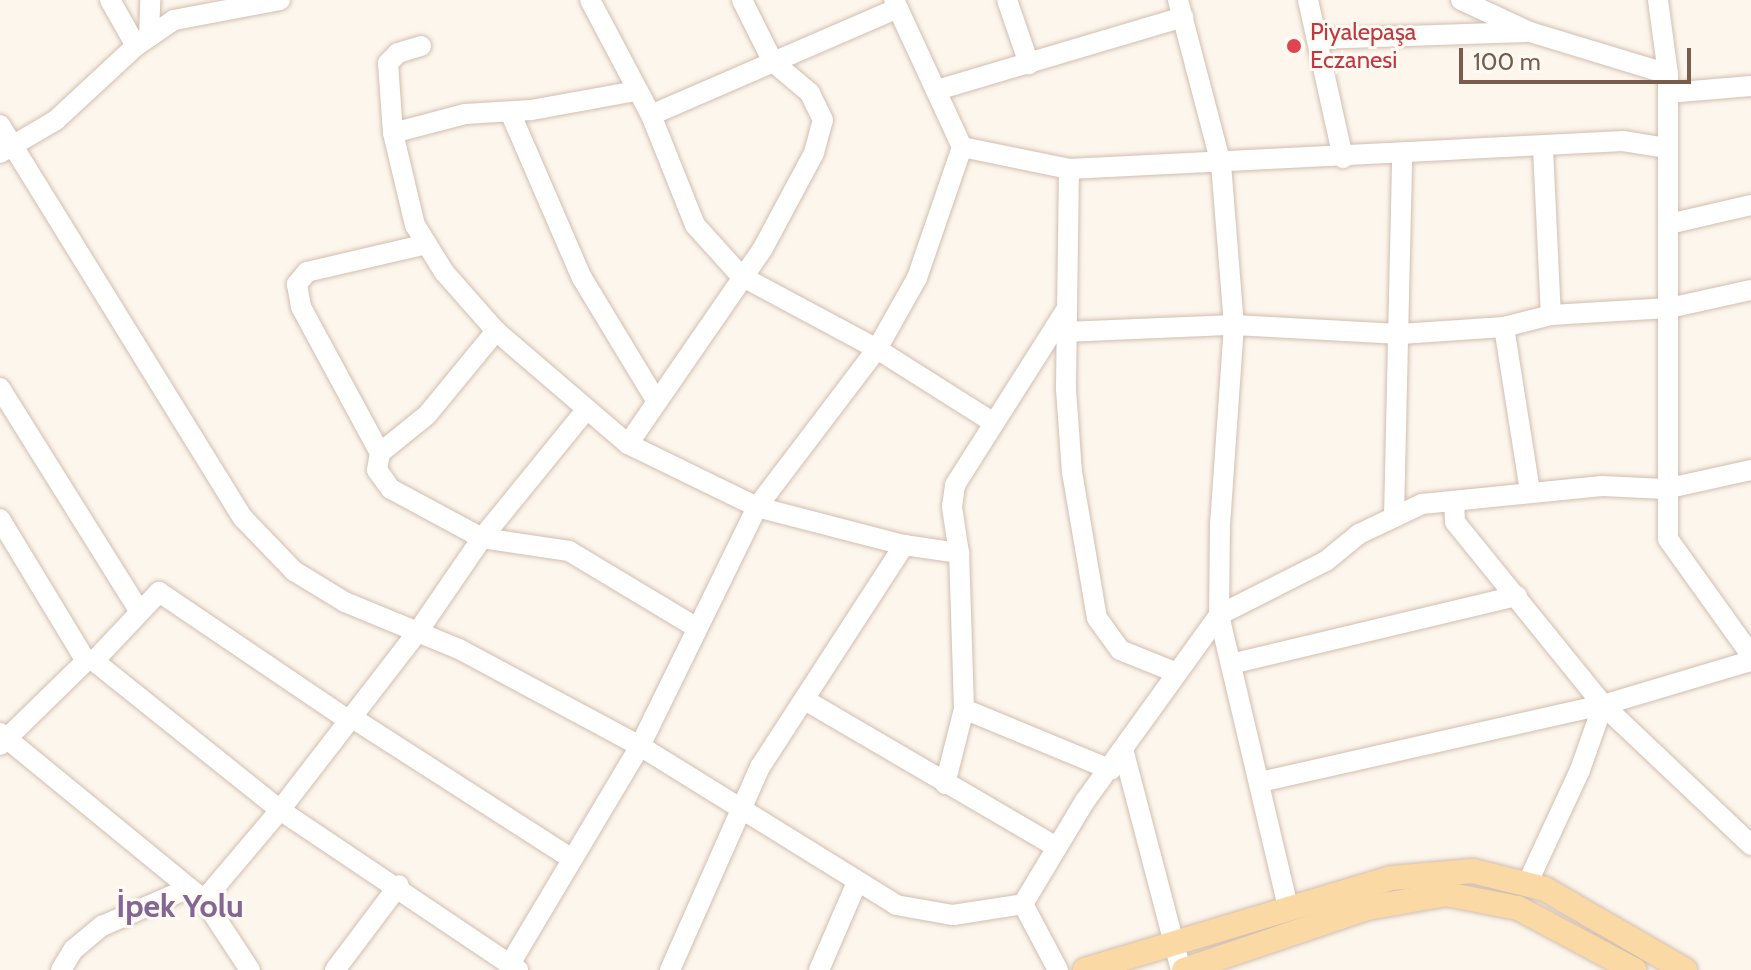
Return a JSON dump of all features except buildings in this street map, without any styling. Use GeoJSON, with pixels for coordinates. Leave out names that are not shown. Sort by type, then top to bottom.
{"type":"FeatureCollection","features":[{"type":"Feature","properties":{"kind":"main road"},"geometry":{"type":"LineString","coordinates":[[1085,970],[1417,874],[1473,871],[1528,882],[1685,970]]}},
{"type":"Feature","properties":{"kind":"main road"},"geometry":{"type":"LineString","coordinates":[[1183,970],[1367,908],[1446,894],[1483,898],[1527,911],[1634,970]]}},
{"type":"Feature","properties":{"kind":"street"},"geometry":{"type":"LineString","coordinates":[[110,0],[142,41]]}},
{"type":"Feature","properties":{"kind":"street"},"geometry":{"type":"LineString","coordinates":[[142,41],[150,0]]}},
{"type":"Feature","properties":{"kind":"street"},"geometry":{"type":"LineString","coordinates":[[6,149],[56,120],[142,41],[174,20],[280,0]]}},
{"type":"Feature","properties":{"kind":"street"},"geometry":{"type":"LineString","coordinates":[[590,0],[651,115],[695,225],[741,276],[877,349],[994,423]]}},
{"type":"Feature","properties":{"kind":"street"},"geometry":{"type":"LineString","coordinates":[[628,444],[741,276],[762,250],[814,153],[823,120],[810,93],[773,62],[742,0]]}},
{"type":"Feature","properties":{"kind":"street"},"geometry":{"type":"LineString","coordinates":[[1007,0],[1029,64]]}},
{"type":"Feature","properties":{"kind":"street"},"geometry":{"type":"LineString","coordinates":[[1308,0],[1343,158]]}},
{"type":"Feature","properties":{"kind":"street"},"geometry":{"type":"LineString","coordinates":[[1461,0],[1530,32],[1668,83],[1751,86]]}},
{"type":"Feature","properties":{"kind":"street"},"geometry":{"type":"LineString","coordinates":[[1260,782],[1603,705],[1751,658],[1668,539],[1665,489],[1669,308],[1668,83],[1658,0]]}},
{"type":"Feature","properties":{"kind":"street"},"geometry":{"type":"LineString","coordinates":[[0,519],[90,661],[280,810],[399,885],[514,967],[572,859],[640,746],[757,507],[877,349],[917,278],[962,147],[896,4],[651,115]]}},
{"type":"Feature","properties":{"kind":"street"},"geometry":{"type":"LineString","coordinates":[[937,90],[1029,64],[1180,9],[1221,164],[1234,325],[1220,523],[1219,615],[1289,910]]}},
{"type":"Feature","properties":{"kind":"street"},"geometry":{"type":"LineString","coordinates":[[1317,39],[1530,32]]}},
{"type":"Feature","properties":{"kind":"street"},"geometry":{"type":"LineString","coordinates":[[421,46],[398,53],[388,63],[393,133],[415,225],[444,272],[496,331],[628,444],[757,507],[904,545],[959,553]]}},
{"type":"Feature","properties":{"kind":"street"},"geometry":{"type":"LineString","coordinates":[[393,133],[465,114],[510,112],[636,91]]}},
{"type":"Feature","properties":{"kind":"street"},"geometry":{"type":"LineString","coordinates":[[510,112],[582,278],[656,400]]}},
{"type":"Feature","properties":{"kind":"street"},"geometry":{"type":"LineString","coordinates":[[0,125],[6,149],[243,518],[294,571],[345,602],[419,630],[640,746],[896,905],[925,913],[991,913],[1023,904],[1055,846],[1219,615],[1326,561],[1359,534],[1422,504],[1602,486],[1665,489],[1751,470]]}},
{"type":"Feature","properties":{"kind":"street"},"geometry":{"type":"LineString","coordinates":[[962,147],[1069,169],[1402,156],[1623,141],[1667,148]]}},
{"type":"Feature","properties":{"kind":"street"},"geometry":{"type":"LineString","coordinates":[[1543,148],[1551,315]]}},
{"type":"Feature","properties":{"kind":"street"},"geometry":{"type":"LineString","coordinates":[[1394,517],[1402,156]]}},
{"type":"Feature","properties":{"kind":"street"},"geometry":{"type":"LineString","coordinates":[[1069,169],[1071,302],[1064,332],[1072,472],[1097,618],[1120,650],[1177,673]]}},
{"type":"Feature","properties":{"kind":"street"},"geometry":{"type":"LineString","coordinates":[[1669,224],[1751,205]]}},
{"type":"Feature","properties":{"kind":"street"},"geometry":{"type":"LineString","coordinates":[[427,244],[307,272],[297,284],[301,307],[380,453],[377,470],[391,489],[482,538],[569,551],[697,628]]}},
{"type":"Feature","properties":{"kind":"street"},"geometry":{"type":"LineString","coordinates":[[1064,332],[1234,325],[1400,334],[1504,327],[1551,315],[1669,308],[1751,290]]}},
{"type":"Feature","properties":{"kind":"street"},"geometry":{"type":"LineString","coordinates":[[945,784],[964,709],[959,553],[952,507],[955,485],[1071,302]]}},
{"type":"Feature","properties":{"kind":"street"},"geometry":{"type":"LineString","coordinates":[[1504,327],[1530,492]]}},
{"type":"Feature","properties":{"kind":"street"},"geometry":{"type":"LineString","coordinates":[[380,453],[427,415],[496,331]]}},
{"type":"Feature","properties":{"kind":"street"},"geometry":{"type":"LineString","coordinates":[[0,388],[140,612]]}},
{"type":"Feature","properties":{"kind":"street"},"geometry":{"type":"LineString","coordinates":[[61,970],[73,950],[102,926],[196,894],[280,810],[419,630],[482,538],[586,410]]}},
{"type":"Feature","properties":{"kind":"street"},"geometry":{"type":"LineString","coordinates":[[1454,501],[1455,522],[1603,705],[1751,845]]}},
{"type":"Feature","properties":{"kind":"street"},"geometry":{"type":"LineString","coordinates":[[670,970],[760,767],[904,545]]}},
{"type":"Feature","properties":{"kind":"street"},"geometry":{"type":"LineString","coordinates":[[250,970],[225,925],[196,894],[2,738],[90,661],[159,592],[349,718],[572,859]]}},
{"type":"Feature","properties":{"kind":"street"},"geometry":{"type":"LineString","coordinates":[[1231,664],[1517,596]]}},
{"type":"Feature","properties":{"kind":"street"},"geometry":{"type":"LineString","coordinates":[[805,700],[1055,846]]}},
{"type":"Feature","properties":{"kind":"street"},"geometry":{"type":"LineString","coordinates":[[1528,882],[1580,770],[1603,705]]}},
{"type":"Feature","properties":{"kind":"street"},"geometry":{"type":"LineString","coordinates":[[964,709],[1111,770]]}},
{"type":"Feature","properties":{"kind":"street"},"geometry":{"type":"LineString","coordinates":[[1123,749],[1183,970]]}},
{"type":"Feature","properties":{"kind":"street"},"geometry":{"type":"LineString","coordinates":[[819,970],[857,882]]}},
{"type":"Feature","properties":{"kind":"street"},"geometry":{"type":"LineString","coordinates":[[335,970],[399,885]]}},
{"type":"Feature","properties":{"kind":"street"},"geometry":{"type":"LineString","coordinates":[[1023,904],[1058,970]]}},
{"type":"Feature","properties":{"kind":"place","name":"Piyalepaşa Eczanesi"},"geometry":{"type":"Point","coordinates":[1294,46]}},
{"type":"Feature","properties":{"kind":"district","name":"İpek Yolu"},"geometry":{"type":"Point","coordinates":[180,906]}}]}
